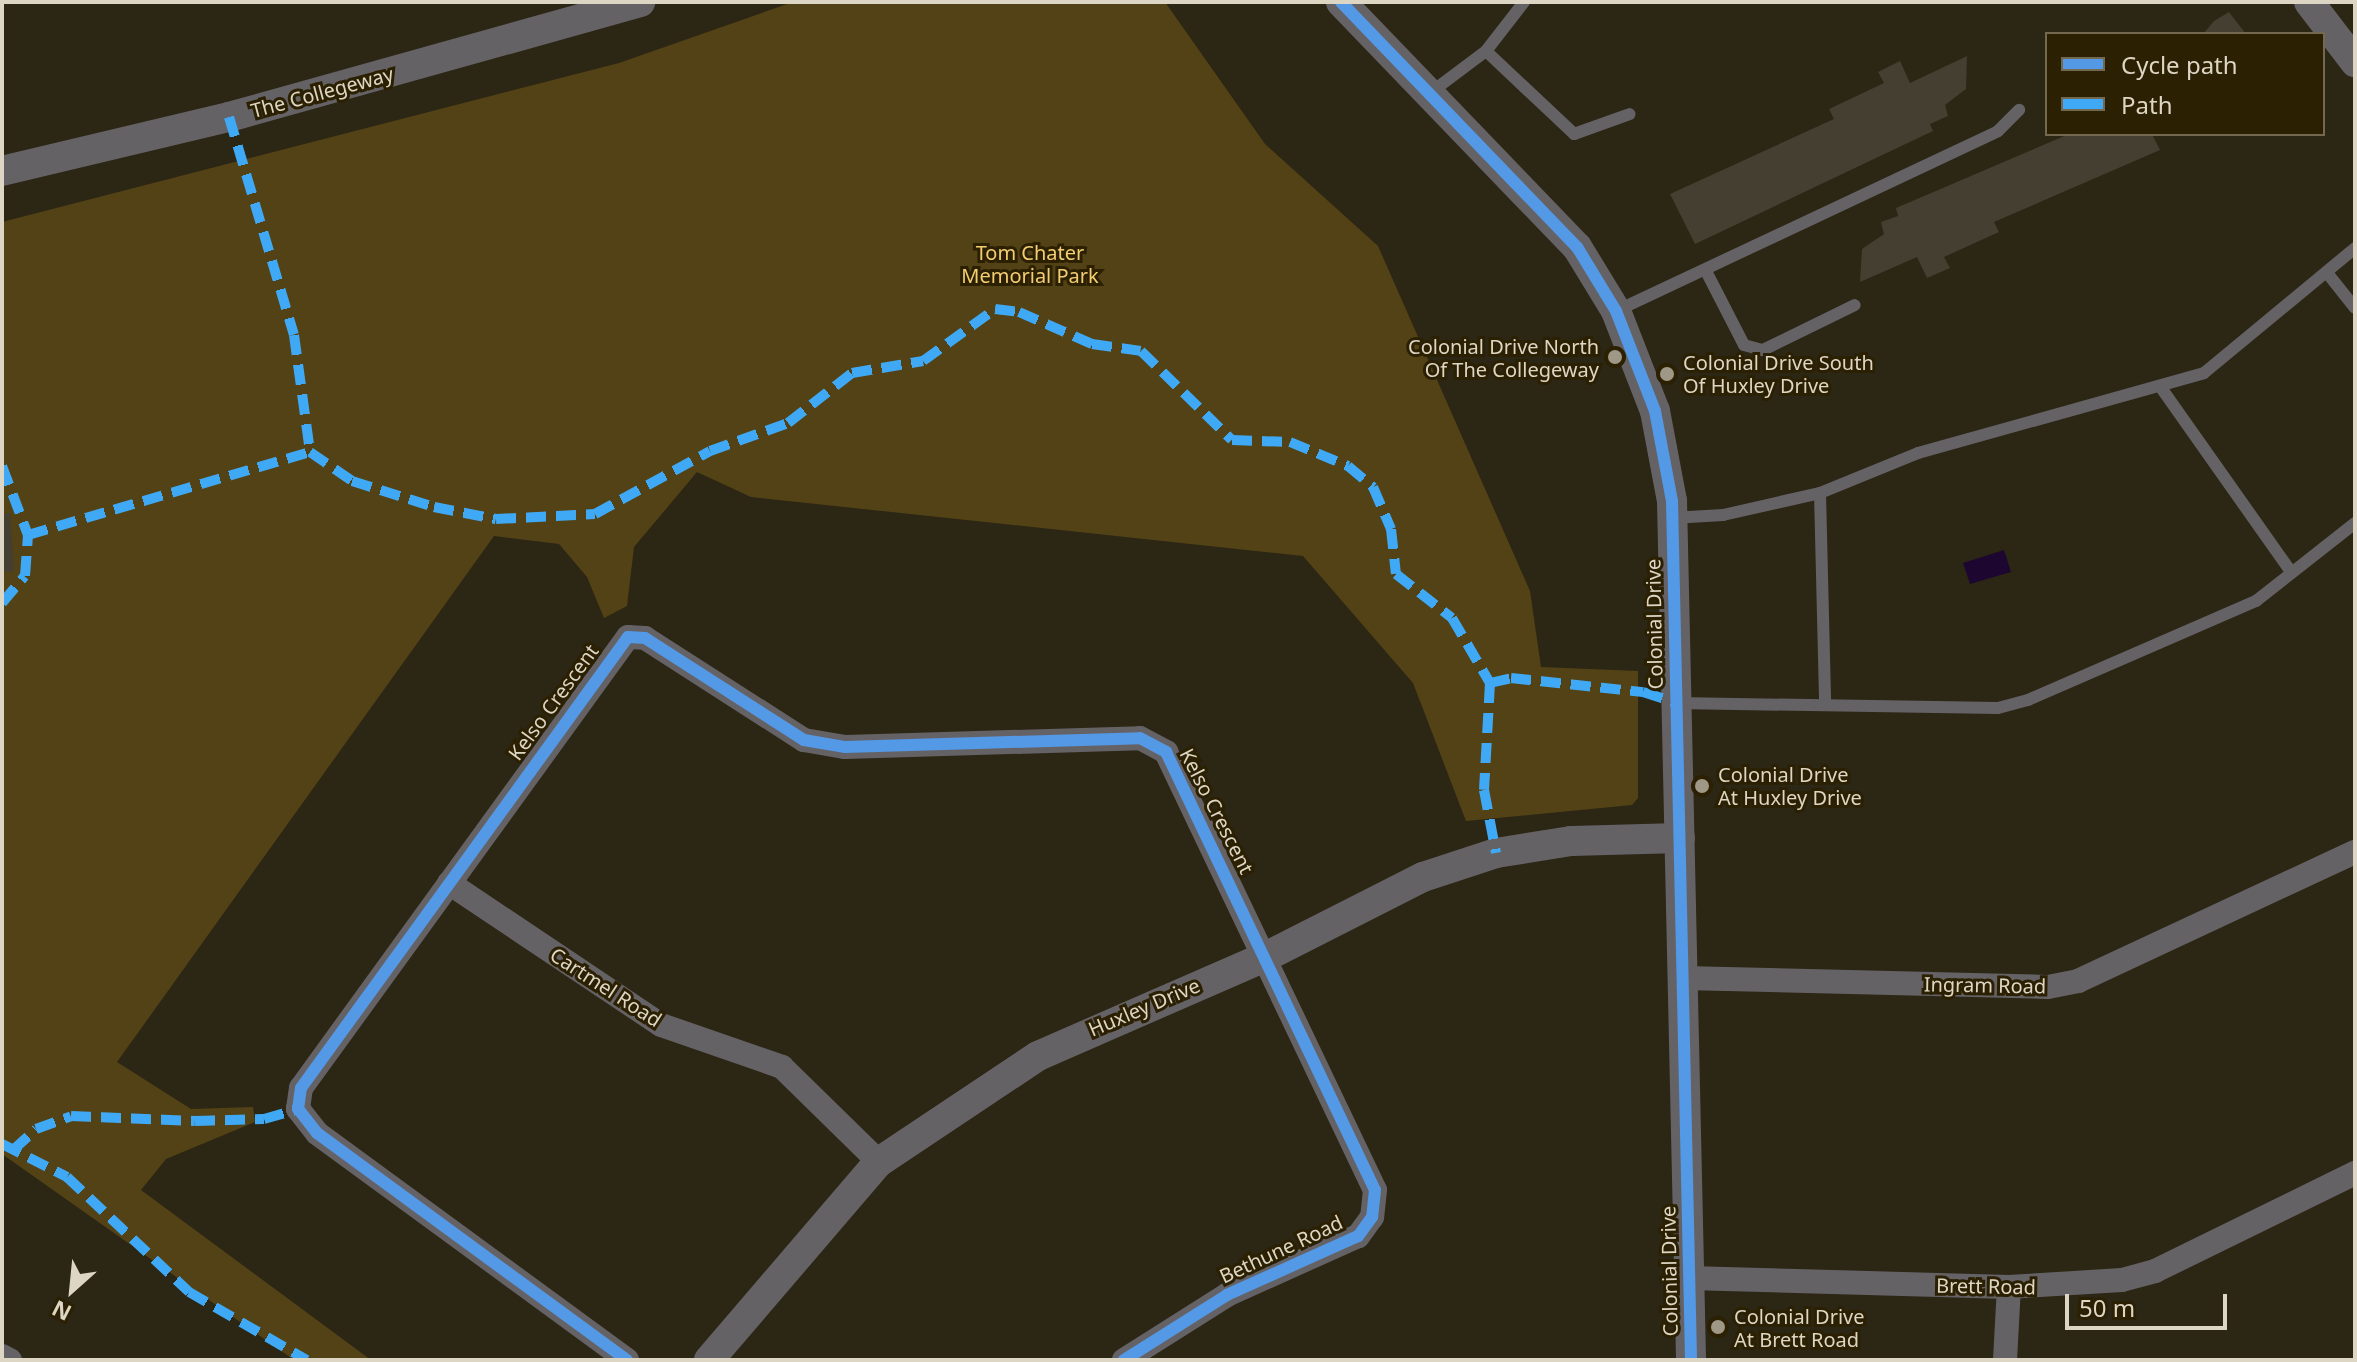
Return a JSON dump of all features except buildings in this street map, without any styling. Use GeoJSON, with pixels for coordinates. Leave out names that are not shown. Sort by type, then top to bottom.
{"type":"FeatureCollection","features":[{"type":"Feature","properties":{"kind":"street","name":"The Collegeway"},"geometry":{"type":"LineString","coordinates":[[2,171],[229,117],[640,2]]}},
{"type":"Feature","properties":{"kind":"street","name":"Colonial Drive"},"geometry":{"type":"LineString","coordinates":[[1341,2],[1428,95],[1554,218],[1616,311],[1655,411],[1672,518],[1691,1360]]}},
{"type":"Feature","properties":{"kind":"street"},"geometry":{"type":"LineString","coordinates":[[2309,2],[2355,62]]}},
{"type":"Feature","properties":{"kind":"street","name":"Kelso Crescent"},"geometry":{"type":"LineString","coordinates":[[627,1360],[317,1133],[298,1109],[301,1088],[603,663],[628,637],[645,638],[804,740],[845,747],[1140,738],[1166,752],[1267,956]]}},
{"type":"Feature","properties":{"kind":"street","name":"Huxley Drive"},"geometry":{"type":"LineString","coordinates":[[709,1360],[879,1162],[1038,1056],[1267,956],[1423,877],[1496,853],[1571,841],[1680,838]]}},
{"type":"Feature","properties":{"kind":"street","name":"Ingram Road"},"geometry":{"type":"LineString","coordinates":[[1683,978],[2048,987],[2078,981],[2355,852]]}},
{"type":"Feature","properties":{"kind":"street","name":"Cartmel Road"},"geometry":{"type":"LineString","coordinates":[[449,883],[661,1025],[782,1067],[879,1162]]}},
{"type":"Feature","properties":{"kind":"street","name":"Bethune Road"},"geometry":{"type":"LineString","coordinates":[[1124,1360],[1227,1295],[1358,1236],[1372,1217],[1375,1190],[1267,956]]}},
{"type":"Feature","properties":{"kind":"street","name":"Brett Road"},"geometry":{"type":"LineString","coordinates":[[1689,1278],[2009,1287],[2089,1285],[2155,1271],[2355,1173]]}},
{"type":"Feature","properties":{"kind":"street"},"geometry":{"type":"LineString","coordinates":[[2005,1360],[2009,1287]]}},
{"type":"Feature","properties":{"kind":"street"},"geometry":{"type":"LineString","coordinates":[[2,1356],[10,1360]]}},
{"type":"Feature","properties":{"kind":"lane"},"geometry":{"type":"LineString","coordinates":[[1428,95],[1486,51],[1524,2]]}},
{"type":"Feature","properties":{"kind":"lane"},"geometry":{"type":"LineString","coordinates":[[1486,51],[1574,134],[1630,114]]}},
{"type":"Feature","properties":{"kind":"lane"},"geometry":{"type":"LineString","coordinates":[[1616,311],[1707,273],[1998,131],[2019,110]]}},
{"type":"Feature","properties":{"kind":"lane"},"geometry":{"type":"LineString","coordinates":[[1672,518],[1723,515],[1820,493],[1918,453],[2162,389],[2204,373],[2328,274],[2355,248]]}},
{"type":"Feature","properties":{"kind":"lane"},"geometry":{"type":"LineString","coordinates":[[1707,273],[1744,345],[1763,350],[1855,305]]}},
{"type":"Feature","properties":{"kind":"lane"},"geometry":{"type":"LineString","coordinates":[[2328,274],[2355,308]]}},
{"type":"Feature","properties":{"kind":"lane"},"geometry":{"type":"LineString","coordinates":[[2162,389],[2291,572]]}},
{"type":"Feature","properties":{"kind":"lane"},"geometry":{"type":"LineString","coordinates":[[1820,493],[1825,702]]}},
{"type":"Feature","properties":{"kind":"lane"},"geometry":{"type":"LineString","coordinates":[[1676,703],[1825,702],[1998,708],[2028,700],[2256,601],[2355,523]]}},
{"type":"Feature","properties":{"kind":"green space","name":"Tom Chater Memorial Park"},"geometry":{"type":"Polygon","coordinates":[[[793,2],[1165,2],[1265,144],[1378,246],[1530,591],[1541,667],[1638,671],[1638,798],[1632,805],[1466,821],[1413,683],[1303,556],[751,497],[697,472],[634,547],[627,606],[604,618],[587,577],[559,544],[494,536],[117,1062],[191,1109],[253,1107],[255,1122],[166,1159],[141,1190],[371,1360],[294,1360],[2,1154],[2,222],[619,63],[793,2]]]}},
{"type":"Feature","properties":{"kind":"shaded area"},"geometry":{"type":"Polygon","coordinates":[[[2004,550],[2011,572],[1970,584],[1963,563],[2004,550]]]}},
{"type":"Feature","properties":{"kind":"marked path"},"geometry":{"type":"LineString","coordinates":[[229,117],[294,335],[310,452]]}},
{"type":"Feature","properties":{"kind":"marked path"},"geometry":{"type":"LineString","coordinates":[[2,603],[25,576],[28,535],[310,452],[352,481],[434,507],[496,519],[595,514],[710,451],[788,423],[852,373],[923,361],[995,309],[1019,312],[1092,344],[1141,351],[1232,440],[1290,442],[1348,466],[1373,487],[1391,529],[1396,574],[1452,618],[1490,683],[1484,790],[1496,853]]}},
{"type":"Feature","properties":{"kind":"marked path"},"geometry":{"type":"LineString","coordinates":[[2,466],[28,535]]}},
{"type":"Feature","properties":{"kind":"marked path"},"geometry":{"type":"LineString","coordinates":[[1490,683],[1511,678],[1643,692],[1676,703]]}},
{"type":"Feature","properties":{"kind":"marked path"},"geometry":{"type":"LineString","coordinates":[[13,1150],[36,1129],[71,1116],[195,1121],[264,1119],[298,1109]]}},
{"type":"Feature","properties":{"kind":"marked path"},"geometry":{"type":"LineString","coordinates":[[2,1144],[67,1177],[189,1292],[307,1360]]}},
{"type":"Feature","properties":{"kind":"cycle path"},"geometry":{"type":"LineString","coordinates":[[1341,2],[1577,247],[1616,311],[1655,411],[1672,501],[1691,1360]]}},
{"type":"Feature","properties":{"kind":"cycle path"},"geometry":{"type":"LineString","coordinates":[[627,1360],[317,1133],[298,1109],[301,1088],[628,637],[645,638],[804,740],[845,747],[1140,738],[1166,752],[1375,1190],[1372,1217],[1358,1236],[1227,1295],[1124,1360]]}},
{"type":"Feature","properties":{"kind":"place","name":"Colonial Drive North Of The Collegeway"},"geometry":{"type":"Point","coordinates":[1615,357]}},
{"type":"Feature","properties":{"kind":"place","name":"Colonial Drive South Of Huxley Drive"},"geometry":{"type":"Point","coordinates":[1667,374]}},
{"type":"Feature","properties":{"kind":"place","name":"Colonial Drive At Huxley Drive"},"geometry":{"type":"Point","coordinates":[1702,786]}},
{"type":"Feature","properties":{"kind":"place","name":"Colonial Drive At Brett Road"},"geometry":{"type":"Point","coordinates":[1718,1327]}}]}
